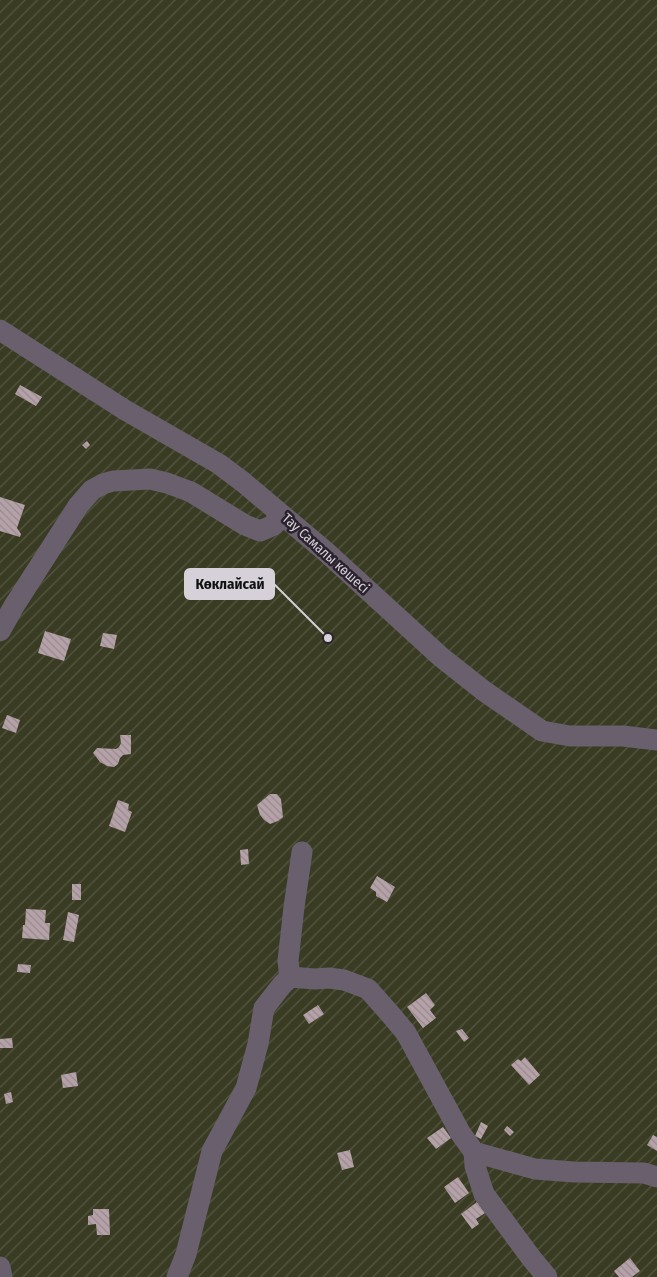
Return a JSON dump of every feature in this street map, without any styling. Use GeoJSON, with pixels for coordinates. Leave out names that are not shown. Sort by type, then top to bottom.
{"type":"FeatureCollection","features":[{"type":"Feature","properties":{"kind":"street","name":"Тау Самалы көшесі"},"geometry":{"type":"LineString","coordinates":[[0,330],[126,410],[219,464],[244,482],[325,551],[441,657],[484,691],[542,731],[570,736],[623,736],[657,740]]}},
{"type":"Feature","properties":{"kind":"street"},"geometry":{"type":"LineString","coordinates":[[1,628],[78,506],[92,490],[103,484],[119,480],[150,479],[168,483],[191,492],[245,525],[260,531],[274,524],[279,512]]}},
{"type":"Feature","properties":{"kind":"street"},"geometry":{"type":"LineString","coordinates":[[290,977],[288,961],[302,852]]}},
{"type":"Feature","properties":{"kind":"street"},"geometry":{"type":"LineString","coordinates":[[177,1277],[186,1254],[212,1151],[246,1088],[258,1044],[264,1008],[290,977],[344,980],[368,989],[406,1033],[461,1134],[474,1152],[475,1166],[484,1194],[547,1277]]}},
{"type":"Feature","properties":{"kind":"street"},"geometry":{"type":"LineString","coordinates":[[474,1152],[535,1169],[574,1172],[644,1172],[657,1177]]}},
{"type":"Feature","properties":{"kind":"street"},"geometry":{"type":"LineString","coordinates":[[186,1254],[190,1277]]}},
{"type":"Feature","properties":{"kind":"street"},"geometry":{"type":"LineString","coordinates":[[0,1266],[2,1277]]}},
{"type":"Feature","properties":{"kind":"green space"},"geometry":{"type":"Polygon","coordinates":[[[0,0],[657,0],[657,1277],[0,1277],[0,0]]]}},
{"type":"Feature","properties":{"kind":"building"},"geometry":{"type":"Polygon","coordinates":[[[20,385],[42,397],[36,406],[15,394],[20,385]]]}},
{"type":"Feature","properties":{"kind":"building"},"geometry":{"type":"Polygon","coordinates":[[[87,441],[90,445],[86,449],[82,445],[87,441]]]}},
{"type":"Feature","properties":{"kind":"building"},"geometry":{"type":"Polygon","coordinates":[[[0,497],[25,505],[17,528],[21,534],[20,537],[0,531],[0,497]]]}},
{"type":"Feature","properties":{"kind":"building"},"geometry":{"type":"Polygon","coordinates":[[[45,631],[71,639],[64,661],[38,653],[45,631]]]}},
{"type":"Feature","properties":{"kind":"building"},"geometry":{"type":"Polygon","coordinates":[[[103,633],[117,635],[114,649],[100,646],[103,633]]]}},
{"type":"Feature","properties":{"kind":"building"},"geometry":{"type":"Polygon","coordinates":[[[7,715],[20,720],[16,733],[2,728],[7,715]]]}},
{"type":"Feature","properties":{"kind":"building"},"geometry":{"type":"Polygon","coordinates":[[[120,735],[131,735],[131,754],[123,755],[114,767],[107,766],[100,762],[93,753],[97,748],[116,749],[119,747],[121,743],[120,735]]]}},
{"type":"Feature","properties":{"kind":"building"},"geometry":{"type":"Polygon","coordinates":[[[270,794],[277,794],[281,799],[283,817],[270,824],[260,815],[257,805],[270,794]]]}},
{"type":"Feature","properties":{"kind":"building"},"geometry":{"type":"Polygon","coordinates":[[[118,800],[129,804],[128,810],[132,812],[125,832],[109,826],[118,800]]]}},
{"type":"Feature","properties":{"kind":"building"},"geometry":{"type":"Polygon","coordinates":[[[248,849],[249,864],[241,865],[240,850],[248,849]]]}},
{"type":"Feature","properties":{"kind":"building"},"geometry":{"type":"Polygon","coordinates":[[[377,876],[395,887],[387,902],[376,896],[376,892],[370,888],[377,876]]]}},
{"type":"Feature","properties":{"kind":"building"},"geometry":{"type":"Polygon","coordinates":[[[72,884],[81,884],[81,900],[72,900],[72,884]]]}},
{"type":"Feature","properties":{"kind":"building"},"geometry":{"type":"Polygon","coordinates":[[[26,909],[46,910],[45,923],[50,923],[49,940],[22,938],[26,909]]]}},
{"type":"Feature","properties":{"kind":"building"},"geometry":{"type":"Polygon","coordinates":[[[68,912],[79,915],[74,942],[63,940],[68,912]]]}},
{"type":"Feature","properties":{"kind":"building"},"geometry":{"type":"Polygon","coordinates":[[[18,964],[31,965],[30,973],[17,972],[18,964]]]}},
{"type":"Feature","properties":{"kind":"building"},"geometry":{"type":"Polygon","coordinates":[[[426,993],[435,1005],[430,1010],[436,1018],[423,1028],[407,1007],[426,993]]]}},
{"type":"Feature","properties":{"kind":"building"},"geometry":{"type":"Polygon","coordinates":[[[318,1005],[324,1014],[309,1024],[303,1015],[318,1005]]]}},
{"type":"Feature","properties":{"kind":"building"},"geometry":{"type":"Polygon","coordinates":[[[462,1029],[469,1038],[464,1042],[456,1031],[462,1029]]]}},
{"type":"Feature","properties":{"kind":"building"},"geometry":{"type":"Polygon","coordinates":[[[12,1038],[13,1048],[0,1048],[0,1039],[12,1038]]]}},
{"type":"Feature","properties":{"kind":"building"},"geometry":{"type":"Polygon","coordinates":[[[525,1057],[540,1075],[529,1085],[511,1065],[518,1059],[521,1061],[525,1057]]]}},
{"type":"Feature","properties":{"kind":"building"},"geometry":{"type":"Polygon","coordinates":[[[76,1072],[78,1086],[63,1088],[61,1075],[76,1072]]]}},
{"type":"Feature","properties":{"kind":"building"},"geometry":{"type":"Polygon","coordinates":[[[11,1092],[13,1102],[6,1104],[4,1094],[11,1092]]]}},
{"type":"Feature","properties":{"kind":"building"},"geometry":{"type":"Polygon","coordinates":[[[481,1122],[488,1126],[481,1139],[475,1136],[481,1122]]]}},
{"type":"Feature","properties":{"kind":"building"},"geometry":{"type":"Polygon","coordinates":[[[507,1126],[514,1132],[510,1136],[504,1130],[507,1126]]]}},
{"type":"Feature","properties":{"kind":"building"},"geometry":{"type":"Polygon","coordinates":[[[443,1127],[451,1138],[436,1149],[427,1138],[443,1127]]]}},
{"type":"Feature","properties":{"kind":"building"},"geometry":{"type":"Polygon","coordinates":[[[653,1135],[657,1137],[657,1151],[647,1145],[653,1135]]]}},
{"type":"Feature","properties":{"kind":"building"},"geometry":{"type":"Polygon","coordinates":[[[350,1150],[354,1167],[342,1170],[337,1153],[350,1150]]]}},
{"type":"Feature","properties":{"kind":"building"},"geometry":{"type":"Polygon","coordinates":[[[458,1177],[469,1193],[455,1203],[444,1187],[458,1177]]]}},
{"type":"Feature","properties":{"kind":"building"},"geometry":{"type":"Polygon","coordinates":[[[477,1202],[485,1213],[476,1219],[479,1224],[472,1229],[461,1214],[477,1202]]]}},
{"type":"Feature","properties":{"kind":"building"},"geometry":{"type":"Polygon","coordinates":[[[93,1209],[109,1209],[110,1235],[97,1235],[96,1224],[88,1225],[88,1216],[93,1215],[93,1209]]]}},
{"type":"Feature","properties":{"kind":"building"},"geometry":{"type":"Polygon","coordinates":[[[630,1258],[640,1271],[632,1277],[619,1277],[614,1271],[630,1258]]]}},
{"type":"Feature","properties":{"kind":"place","name":"Көклайсай"},"geometry":{"type":"Point","coordinates":[328,638]}}]}
